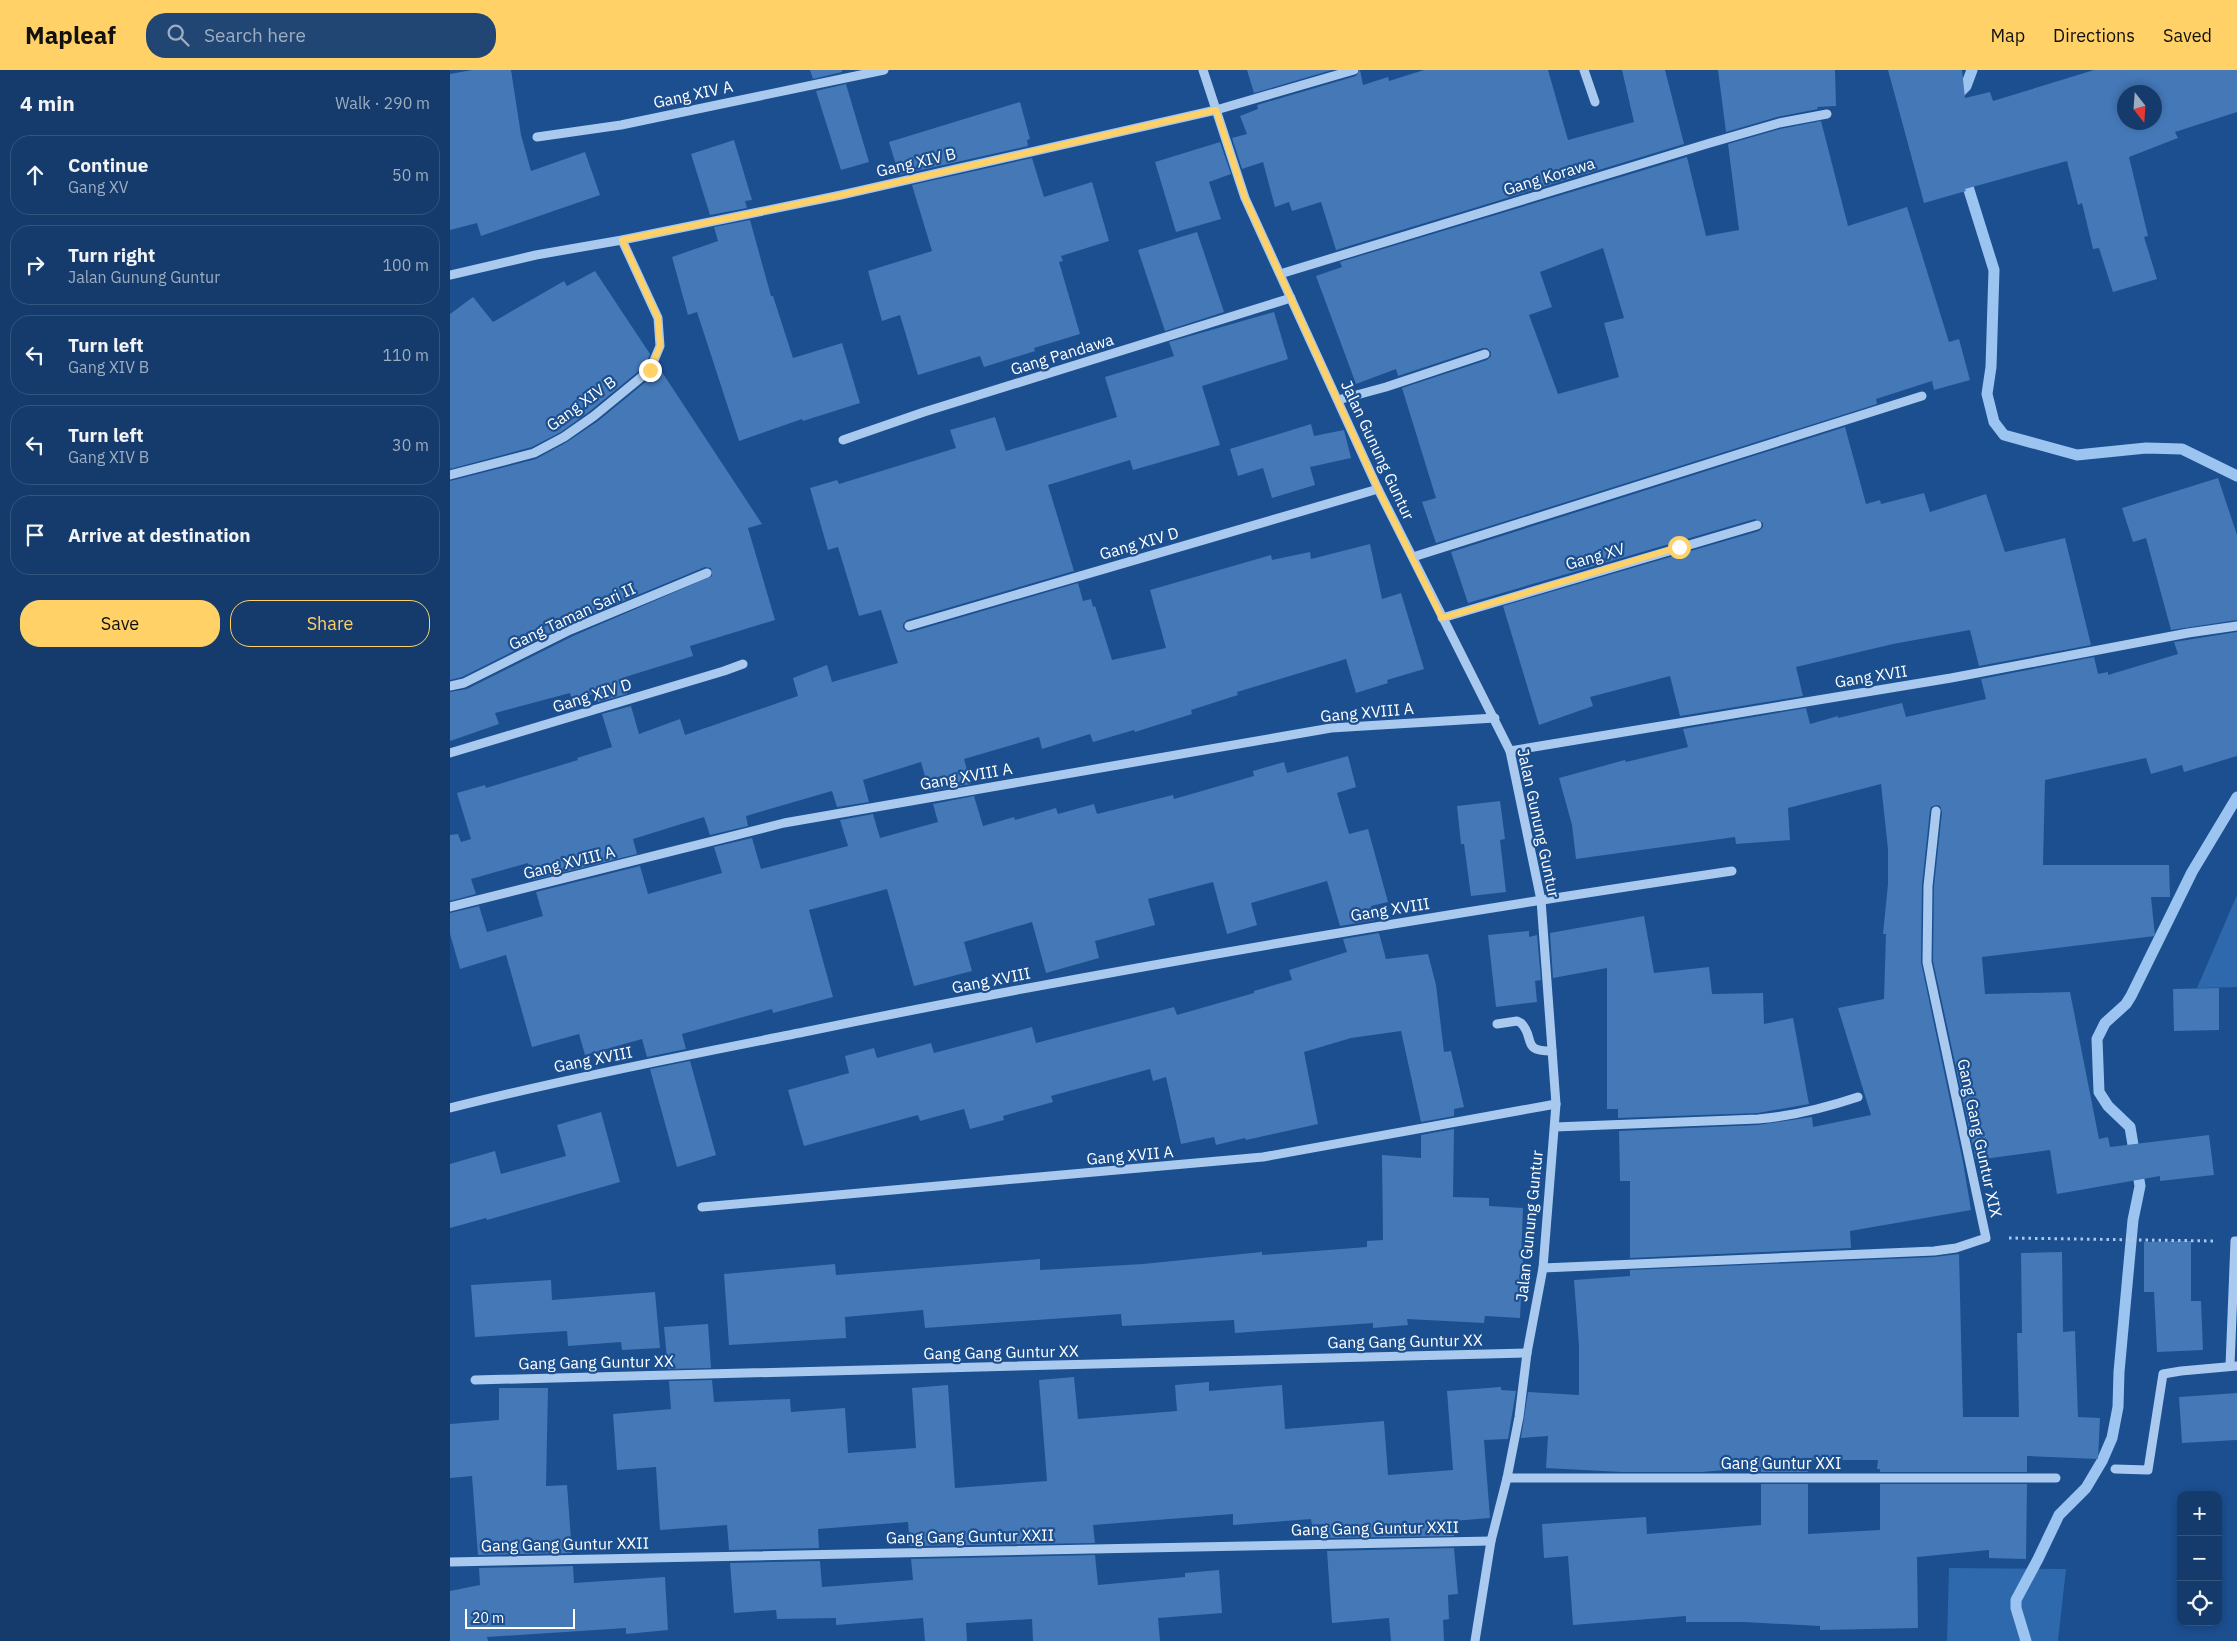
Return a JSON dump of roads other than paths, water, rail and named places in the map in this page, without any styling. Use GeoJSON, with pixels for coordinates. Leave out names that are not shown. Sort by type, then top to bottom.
{"type":"FeatureCollection","features":[{"type":"Feature","properties":{"kind":"street","name":"Gang XIV A"},"geometry":{"type":"LineString","coordinates":[[537,137],[621,125],[884,70]]}},
{"type":"Feature","properties":{"kind":"street","name":"Jalan Gunung Guntur"},"geometry":{"type":"LineString","coordinates":[[1202,70],[1245,198],[1378,489],[1510,751],[1541,900],[1556,1104],[1543,1268],[1527,1353],[1519,1417],[1507,1478],[1491,1541],[1476,1641]]}},
{"type":"Feature","properties":{"kind":"street","name":"Gang XIV B"},"geometry":{"type":"LineString","coordinates":[[450,275],[536,255],[622,240],[841,195],[1216,110],[1354,70]]}},
{"type":"Feature","properties":{"kind":"street"},"geometry":{"type":"LineString","coordinates":[[1584,70],[1595,102]]}},
{"type":"Feature","properties":{"kind":"street","name":"Gang Korawa"},"geometry":{"type":"LineString","coordinates":[[1280,274],[1710,143],[1779,123],[1828,114]]}},
{"type":"Feature","properties":{"kind":"street","name":"Gang XIV B"},"geometry":{"type":"LineString","coordinates":[[450,475],[534,453],[564,437],[594,416],[650,370],[660,346],[658,318],[622,240]]}},
{"type":"Feature","properties":{"kind":"street","name":"Gang Pandawa"},"geometry":{"type":"LineString","coordinates":[[843,440],[924,412],[1291,298]]}},
{"type":"Feature","properties":{"kind":"street"},"geometry":{"type":"LineString","coordinates":[[1338,400],[1386,387],[1485,354]]}},
{"type":"Feature","properties":{"kind":"street"},"geometry":{"type":"LineString","coordinates":[[1412,557],[1922,396]]}},
{"type":"Feature","properties":{"kind":"street","name":"Gang XIV D"},"geometry":{"type":"LineString","coordinates":[[909,626],[1378,489]]}},
{"type":"Feature","properties":{"kind":"street","name":"Gang XV"},"geometry":{"type":"LineString","coordinates":[[1442,618],[1757,524]]}},
{"type":"Feature","properties":{"kind":"street","name":"Gang Taman Sari II"},"geometry":{"type":"LineString","coordinates":[[450,686],[464,683],[570,630],[707,573]]}},
{"type":"Feature","properties":{"kind":"street","name":"Gang XVII"},"geometry":{"type":"LineString","coordinates":[[1510,751],[1951,678],[2188,633],[2237,626]]}},
{"type":"Feature","properties":{"kind":"street","name":"Gang XIV D"},"geometry":{"type":"LineString","coordinates":[[450,753],[743,664]]}},
{"type":"Feature","properties":{"kind":"street","name":"Gang XVIII A"},"geometry":{"type":"LineString","coordinates":[[450,907],[784,823],[1332,728],[1495,718]]}},
{"type":"Feature","properties":{"kind":"street","name":"Gang Gang Guntur XIX"},"geometry":{"type":"LineString","coordinates":[[1543,1268],[1934,1251],[1956,1248],[1986,1238],[1927,962],[1928,886],[1936,811]]}},
{"type":"Feature","properties":{"kind":"street","name":"Gang XVIII"},"geometry":{"type":"LineString","coordinates":[[450,1108],[536,1086],[883,1016],[1186,959],[1541,900],[1732,871]]}},
{"type":"Feature","properties":{"kind":"street"},"geometry":{"type":"LineString","coordinates":[[1497,1024],[1517,1021],[1521,1023],[1533,1048],[1538,1051],[1552,1051]]}},
{"type":"Feature","properties":{"kind":"street"},"geometry":{"type":"LineString","coordinates":[[1555,1127],[1791,1116],[1827,1108],[1858,1097]]}},
{"type":"Feature","properties":{"kind":"street","name":"Gang XVII A"},"geometry":{"type":"LineString","coordinates":[[702,1207],[1263,1158],[1556,1104]]}},
{"type":"Feature","properties":{"kind":"street"},"geometry":{"type":"LineString","coordinates":[[2115,1469],[2148,1470],[2163,1374],[2234,1366],[2236,1241]]}},
{"type":"Feature","properties":{"kind":"street","name":"Gang Gang Guntur XX"},"geometry":{"type":"LineString","coordinates":[[475,1380],[1527,1353]]}},
{"type":"Feature","properties":{"kind":"street","name":"Gang Guntur XXI"},"geometry":{"type":"LineString","coordinates":[[1507,1478],[2056,1478]]}},
{"type":"Feature","properties":{"kind":"street","name":"Gang Gang Guntur XXII"},"geometry":{"type":"LineString","coordinates":[[450,1562],[1491,1541]]}},
{"type":"Feature","properties":{"kind":"waterway"},"geometry":{"type":"LineString","coordinates":[[1953,99],[1966,86],[1972,70]]}},
{"type":"Feature","properties":{"kind":"waterway"},"geometry":{"type":"LineString","coordinates":[[1964,174],[1994,270],[1991,367],[1987,394],[1994,422],[2004,435],[2077,455],[2146,448],[2182,449],[2237,476]]}},
{"type":"Feature","properties":{"kind":"waterway"},"geometry":{"type":"LineString","coordinates":[[2026,1641],[2016,1608],[2016,1600],[2059,1515],[2086,1488],[2102,1461],[2112,1438],[2118,1407],[2119,1372],[2133,1220],[2140,1186],[2130,1127],[2108,1106],[2099,1092],[2097,1039],[2105,1023],[2126,1004],[2131,996],[2192,872],[2237,797]]}}]}
